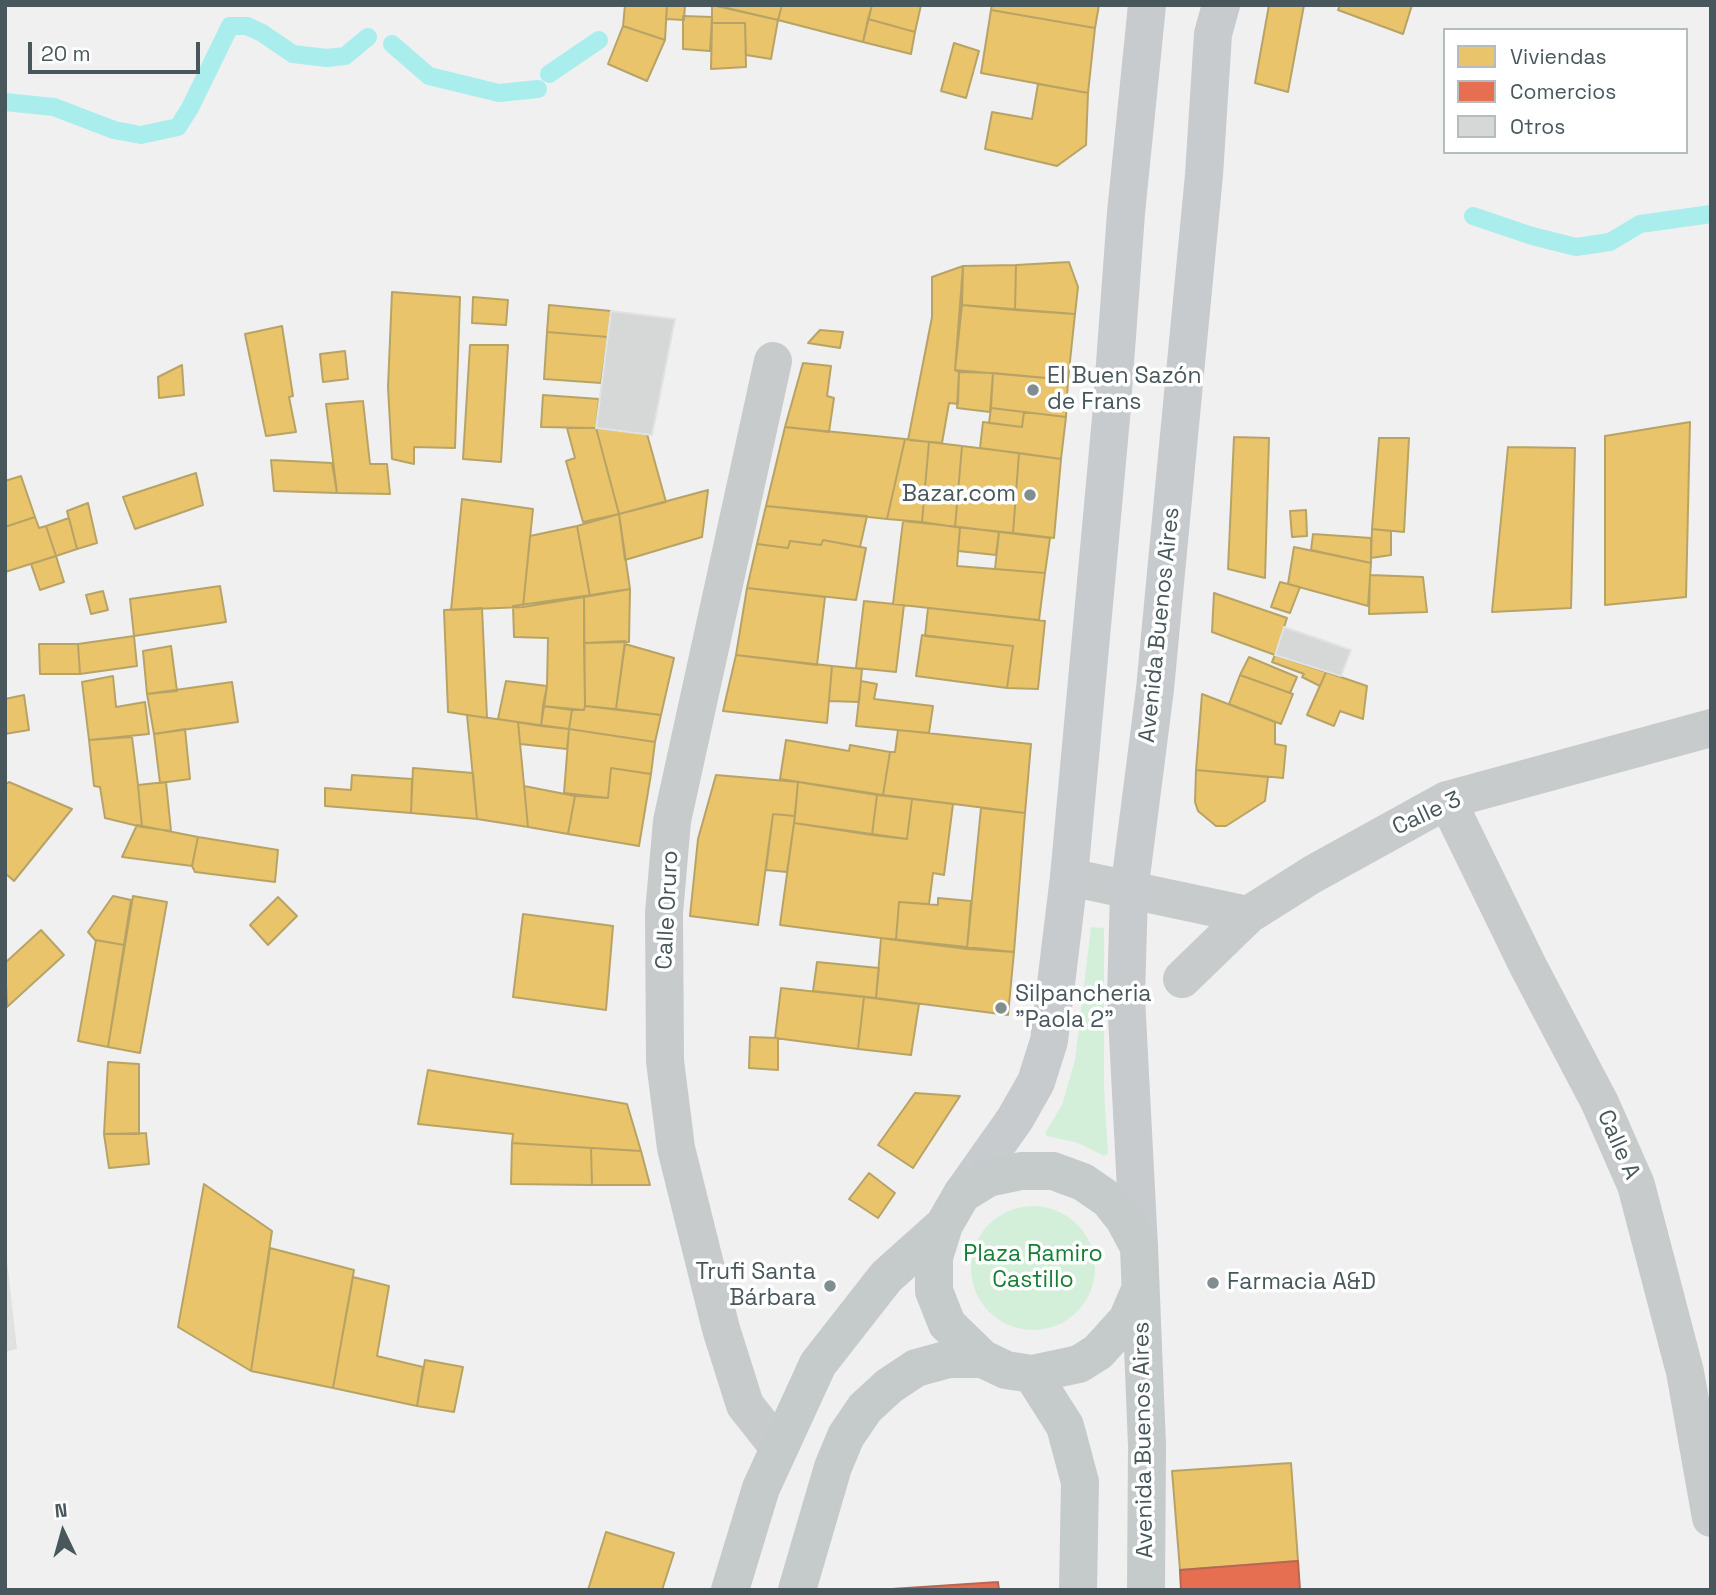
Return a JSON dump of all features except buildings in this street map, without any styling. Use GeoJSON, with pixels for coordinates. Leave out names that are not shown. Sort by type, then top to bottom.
{"type":"FeatureCollection","features":[{"type":"Feature","properties":{"kind":"main road"},"geometry":{"type":"LineString","coordinates":[[730,1590],[761,1488],[818,1364],[886,1277],[953,1210],[988,1178],[1021,1171],[1053,1171],[1083,1181],[1109,1200],[1124,1219],[1139,1247],[1140,1290],[1126,1320],[1098,1352],[1079,1364],[1032,1374],[1006,1370],[983,1359],[947,1324],[934,1291],[934,1257],[953,1210],[1016,1119],[1036,1082],[1049,1041],[1069,877],[1111,418],[1126,213],[1147,5]]}},
{"type":"Feature","properties":{"kind":"main road","name":"Avenida Buenos Aires"},"geometry":{"type":"LineString","coordinates":[[1139,1247],[1126,997],[1129,892],[1155,689],[1177,467],[1204,174],[1213,34],[1221,5]]}},
{"type":"Feature","properties":{"kind":"main road","name":"Avenida Buenos Aires"},"geometry":{"type":"LineString","coordinates":[[1140,1290],[1147,1446],[1146,1590]]}},
{"type":"Feature","properties":{"kind":"main road"},"geometry":{"type":"LineString","coordinates":[[797,1590],[833,1467],[846,1436],[865,1408],[888,1386],[916,1368],[949,1359],[983,1359]]}},
{"type":"Feature","properties":{"kind":"main road"},"geometry":{"type":"LineString","coordinates":[[1032,1374],[1065,1426],[1080,1482],[1078,1590]]}},
{"type":"Feature","properties":{"kind":"street","name":"Calle Oruro"},"geometry":{"type":"LineString","coordinates":[[773,361],[672,821],[664,913],[665,1061],[676,1148],[720,1329],[745,1405],[779,1448]]}},
{"type":"Feature","properties":{"kind":"street","name":"Calle 3"},"geometry":{"type":"LineString","coordinates":[[1182,979],[1248,915],[1313,874],[1447,800],[1711,728]]}},
{"type":"Feature","properties":{"kind":"street","name":"Calle A"},"geometry":{"type":"LineString","coordinates":[[1447,800],[1528,966],[1600,1103],[1636,1185],[1685,1372],[1711,1518]]}},
{"type":"Feature","properties":{"kind":"street"},"geometry":{"type":"LineString","coordinates":[[1069,877],[1129,892],[1248,915]]}},
{"type":"Feature","properties":{"kind":"shaded area"},"geometry":{"type":"Polygon","coordinates":[[[5,1243],[17,1349],[5,1352],[5,1243]]]}},
{"type":"Feature","properties":{"kind":"green space"},"geometry":{"type":"Polygon","coordinates":[[[1091,927],[1104,928],[1104,1089],[1108,1154],[1104,1156],[1078,1143],[1047,1136],[1045,1133],[1062,1105],[1075,1060],[1091,927]]]}},
{"type":"Feature","properties":{"kind":"green space","name":"Plaza Ramiro Castillo"},"geometry":{"type":"Polygon","coordinates":[[[1033,1206],[1057,1210],[1077,1224],[1091,1244],[1095,1268],[1091,1292],[1077,1312],[1057,1326],[1033,1330],[1009,1326],[989,1312],[975,1292],[971,1268],[975,1244],[989,1224],[1009,1210],[1033,1206]]]}},
{"type":"Feature","properties":{"kind":"waterway"},"geometry":{"type":"LineString","coordinates":[[5,102],[54,107],[114,130],[141,135],[178,127],[230,26],[247,26],[293,54],[327,58],[345,56],[368,37]]}},
{"type":"Feature","properties":{"kind":"waterway"},"geometry":{"type":"LineString","coordinates":[[549,74],[599,40]]}},
{"type":"Feature","properties":{"kind":"waterway"},"geometry":{"type":"LineString","coordinates":[[392,44],[429,76],[499,93],[538,89]]}},
{"type":"Feature","properties":{"kind":"waterway"},"geometry":{"type":"LineString","coordinates":[[1473,216],[1532,236],[1576,247],[1610,242],[1640,224],[1711,214]]}},
{"type":"Feature","properties":{"kind":"place","name":"El Buen Sazón de Frans"},"geometry":{"type":"Point","coordinates":[1033,390]}},
{"type":"Feature","properties":{"kind":"place","name":"Bazar.com"},"geometry":{"type":"Point","coordinates":[1030,495]}},
{"type":"Feature","properties":{"kind":"place","name":"Silpancheria \"Paola 2\""},"geometry":{"type":"Point","coordinates":[1001,1008]}},
{"type":"Feature","properties":{"kind":"place","name":"Farmacia A&D"},"geometry":{"type":"Point","coordinates":[1213,1283]}},
{"type":"Feature","properties":{"kind":"place","name":"Trufi Santa Bárbara"},"geometry":{"type":"Point","coordinates":[830,1286]}}]}
